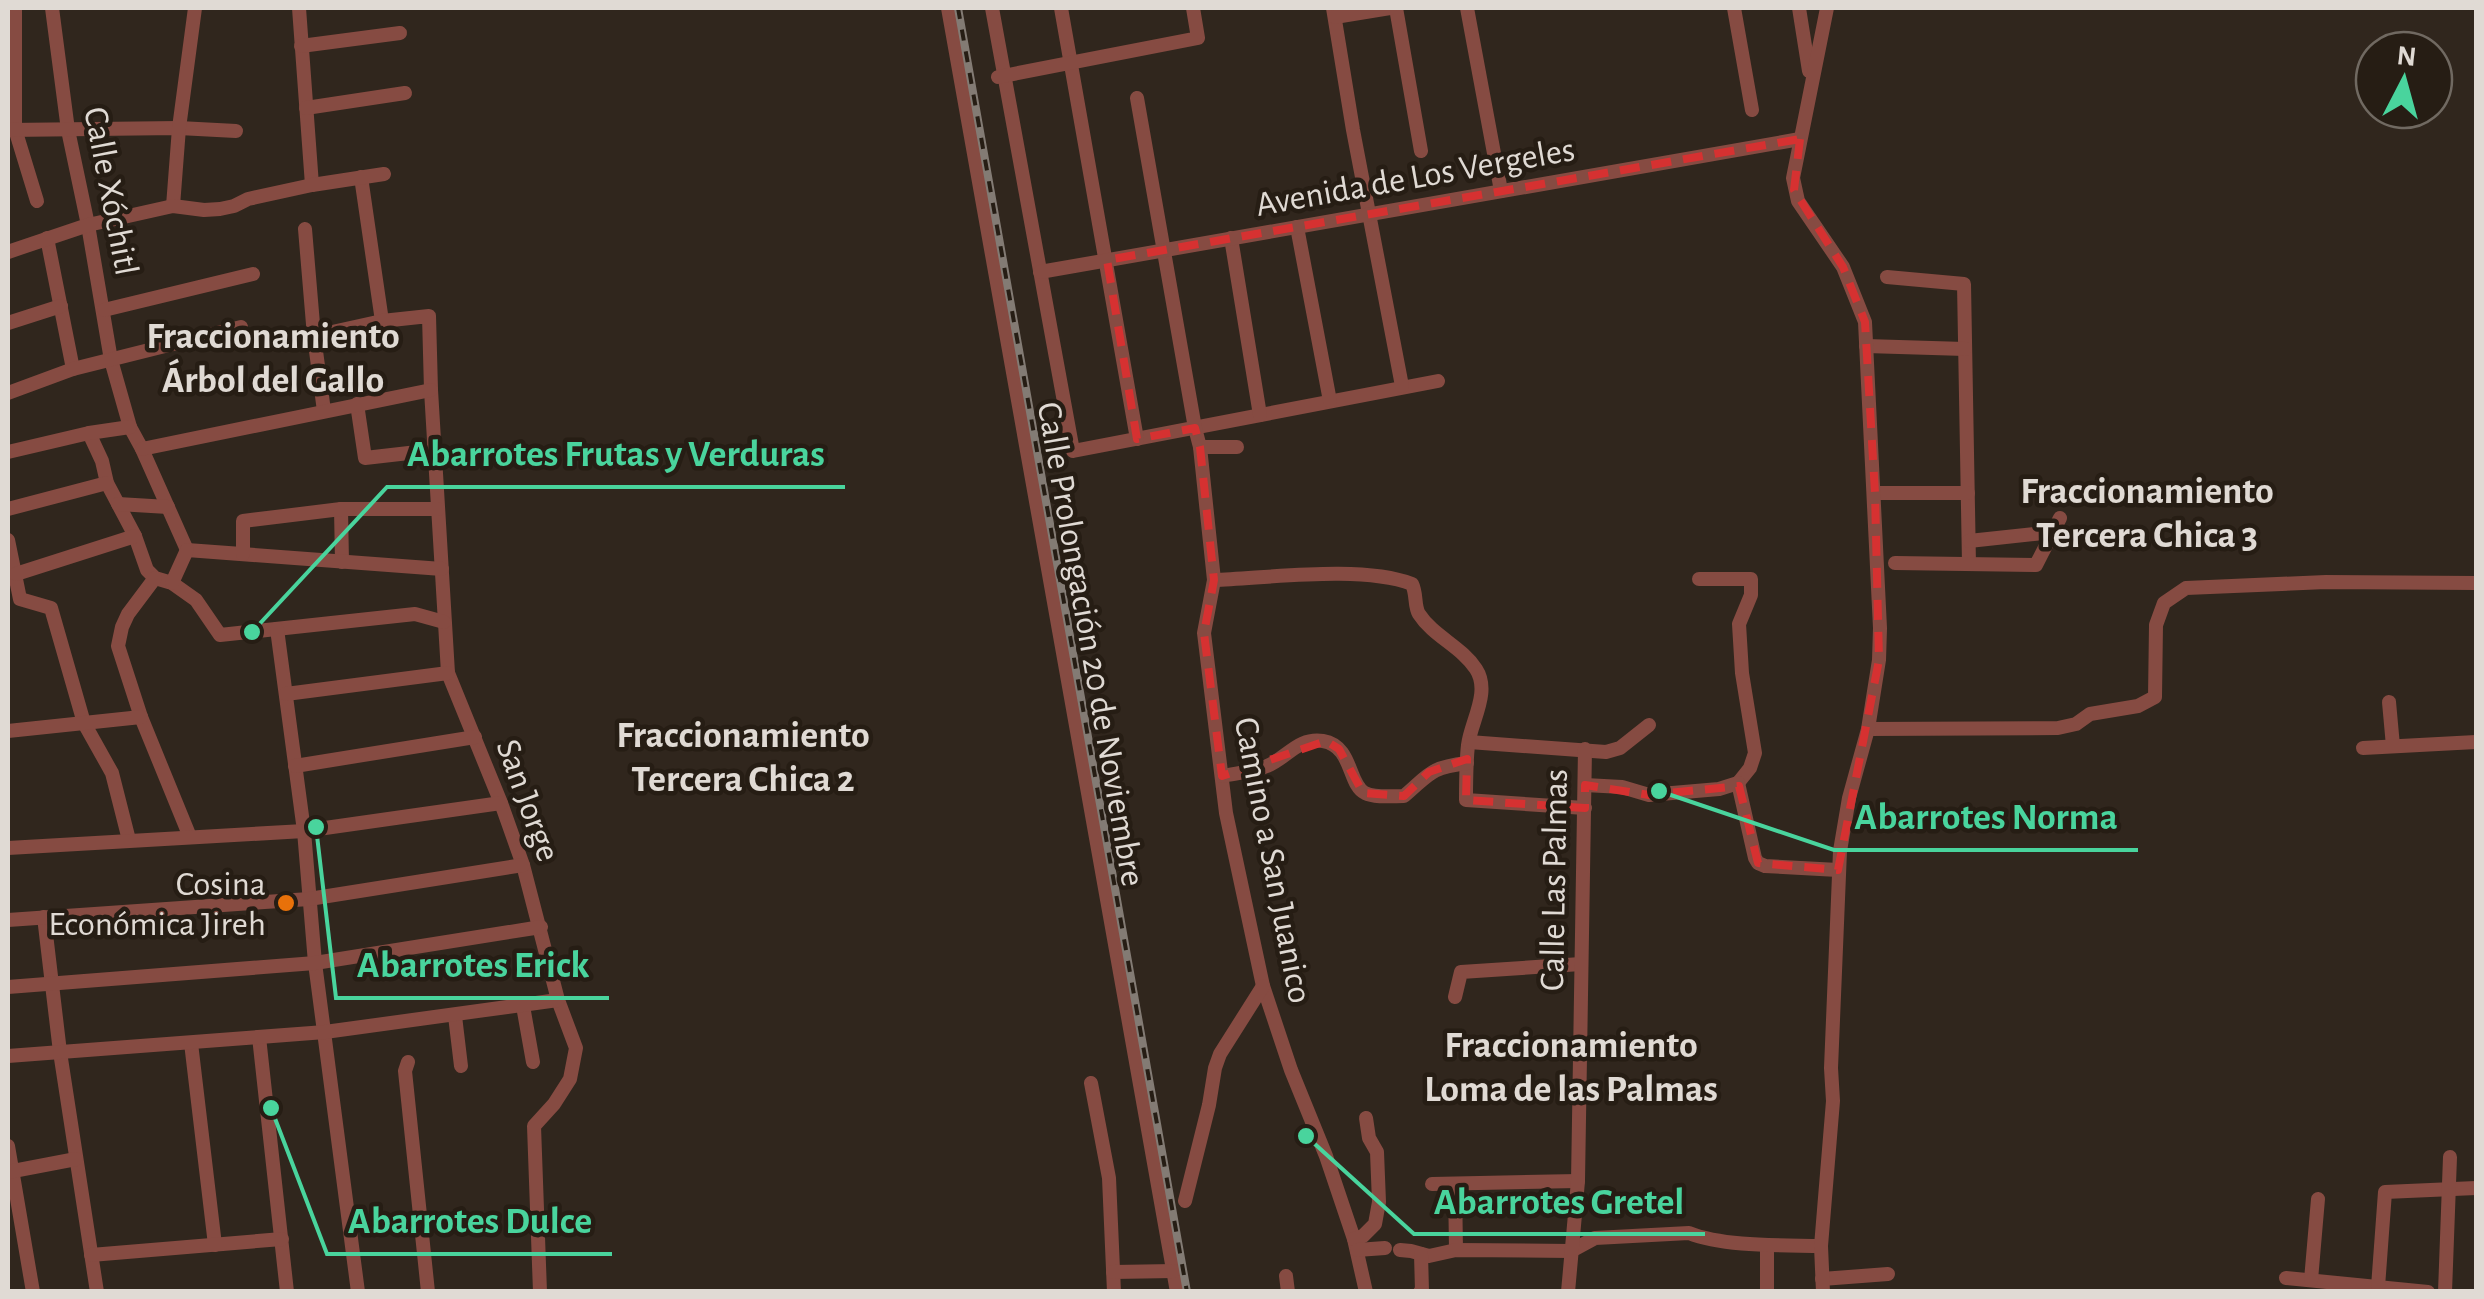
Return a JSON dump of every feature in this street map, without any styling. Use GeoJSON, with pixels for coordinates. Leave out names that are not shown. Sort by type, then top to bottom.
{"type":"FeatureCollection","features":[{"type":"Feature","properties":{"kind":"street"},"geometry":{"type":"LineString","coordinates":[[15,8],[12,130],[37,201]]}},
{"type":"Feature","properties":{"kind":"street","name":"Calle Xóchitl"},"geometry":{"type":"LineString","coordinates":[[52,8],[68,130],[111,360],[130,427],[187,550]]}},
{"type":"Feature","properties":{"kind":"street"},"geometry":{"type":"LineString","coordinates":[[172,206],[178,128],[195,8]]}},
{"type":"Feature","properties":{"kind":"street"},"geometry":{"type":"LineString","coordinates":[[299,8],[312,185]]}},
{"type":"Feature","properties":{"kind":"street","name":"Calle Prolongación 20 de Noviembre"},"geometry":{"type":"LineString","coordinates":[[948,8],[1177,1292]]}},
{"type":"Feature","properties":{"kind":"street","name":"Calle Prolongación 20 de Noviembre"},"geometry":{"type":"LineString","coordinates":[[992,8],[1000,76],[1072,452],[1138,439]]}},
{"type":"Feature","properties":{"kind":"street"},"geometry":{"type":"LineString","coordinates":[[1061,8],[1138,439],[1438,380]]}},
{"type":"Feature","properties":{"kind":"street"},"geometry":{"type":"LineString","coordinates":[[1000,76],[1198,38],[1193,8]]}},
{"type":"Feature","properties":{"kind":"street"},"geometry":{"type":"LineString","coordinates":[[1402,386],[1334,12],[1393,8],[1421,151]]}},
{"type":"Feature","properties":{"kind":"street"},"geometry":{"type":"LineString","coordinates":[[1467,8],[1501,191]]}},
{"type":"Feature","properties":{"kind":"street"},"geometry":{"type":"LineString","coordinates":[[1734,8],[1752,110]]}},
{"type":"Feature","properties":{"kind":"street"},"geometry":{"type":"LineString","coordinates":[[1799,8],[1811,83]]}},
{"type":"Feature","properties":{"kind":"street"},"geometry":{"type":"LineString","coordinates":[[1827,8],[1792,178],[1798,201],[1843,267],[1862,310],[1880,628],[1868,729],[1849,798],[1838,870],[1832,1100],[1821,1246],[1823,1285],[1888,1274]]}},
{"type":"Feature","properties":{"kind":"street"},"geometry":{"type":"LineString","coordinates":[[301,46],[400,33]]}},
{"type":"Feature","properties":{"kind":"street"},"geometry":{"type":"LineString","coordinates":[[306,108],[405,93]]}},
{"type":"Feature","properties":{"kind":"street","name":"Camino a San Juanico"},"geometry":{"type":"LineString","coordinates":[[1137,98],[1200,447],[1214,580],[1204,634],[1226,813],[1263,986],[1326,1156],[1366,1292]]}},
{"type":"Feature","properties":{"kind":"street"},"geometry":{"type":"LineString","coordinates":[[12,130],[236,131]]}},
{"type":"Feature","properties":{"kind":"street","name":"Avenida de Los Vergeles"},"geometry":{"type":"LineString","coordinates":[[1040,272],[1800,139]]}},
{"type":"Feature","properties":{"kind":"street"},"geometry":{"type":"LineString","coordinates":[[8,252],[88,225],[172,206],[220,210],[248,198],[384,174]]}},
{"type":"Feature","properties":{"kind":"street"},"geometry":{"type":"LineString","coordinates":[[314,336],[382,321],[361,177]]}},
{"type":"Feature","properties":{"kind":"street"},"geometry":{"type":"LineString","coordinates":[[1298,226],[1330,401]]}},
{"type":"Feature","properties":{"kind":"street"},"geometry":{"type":"LineString","coordinates":[[305,229],[324,411]]}},
{"type":"Feature","properties":{"kind":"street"},"geometry":{"type":"LineString","coordinates":[[47,238],[73,369]]}},
{"type":"Feature","properties":{"kind":"street"},"geometry":{"type":"LineString","coordinates":[[1231,238],[1260,415]]}},
{"type":"Feature","properties":{"kind":"street"},"geometry":{"type":"LineString","coordinates":[[104,310],[252,274]]}},
{"type":"Feature","properties":{"kind":"street"},"geometry":{"type":"LineString","coordinates":[[1887,277],[1964,284],[1969,564]]}},
{"type":"Feature","properties":{"kind":"street"},"geometry":{"type":"LineString","coordinates":[[8,323],[61,306]]}},
{"type":"Feature","properties":{"kind":"street","name":"San Jorge"},"geometry":{"type":"LineString","coordinates":[[382,321],[430,316],[448,673],[501,803],[558,1000],[576,1048],[570,1079],[534,1126],[540,1292]]}},
{"type":"Feature","properties":{"kind":"street"},"geometry":{"type":"LineString","coordinates":[[8,393],[73,369],[240,328]]}},
{"type":"Feature","properties":{"kind":"street"},"geometry":{"type":"LineString","coordinates":[[1866,346],[1965,350]]}},
{"type":"Feature","properties":{"kind":"street"},"geometry":{"type":"LineString","coordinates":[[142,449],[431,390]]}},
{"type":"Feature","properties":{"kind":"street"},"geometry":{"type":"LineString","coordinates":[[357,404],[365,458],[434,450]]}},
{"type":"Feature","properties":{"kind":"street"},"geometry":{"type":"LineString","coordinates":[[8,452],[130,427]]}},
{"type":"Feature","properties":{"kind":"street"},"geometry":{"type":"LineString","coordinates":[[89,433],[147,570],[196,600],[220,635],[415,614],[444,622]]}},
{"type":"Feature","properties":{"kind":"street"},"geometry":{"type":"LineString","coordinates":[[1200,447],[1237,447]]}},
{"type":"Feature","properties":{"kind":"street"},"geometry":{"type":"LineString","coordinates":[[8,509],[107,482]]}},
{"type":"Feature","properties":{"kind":"street"},"geometry":{"type":"LineString","coordinates":[[1875,492],[1968,493]]}},
{"type":"Feature","properties":{"kind":"street"},"geometry":{"type":"LineString","coordinates":[[118,504],[168,507]]}},
{"type":"Feature","properties":{"kind":"street"},"geometry":{"type":"LineString","coordinates":[[341,509],[342,562]]}},
{"type":"Feature","properties":{"kind":"street"},"geometry":{"type":"LineString","coordinates":[[243,554],[243,521],[341,509],[438,509]]}},
{"type":"Feature","properties":{"kind":"street"},"geometry":{"type":"LineString","coordinates":[[1896,563],[2036,565],[2056,525],[1969,541]]}},
{"type":"Feature","properties":{"kind":"street"},"geometry":{"type":"LineString","coordinates":[[16,574],[135,536]]}},
{"type":"Feature","properties":{"kind":"street"},"geometry":{"type":"LineString","coordinates":[[8,540],[20,599],[51,608],[84,722],[112,773],[129,840]]}},
{"type":"Feature","properties":{"kind":"street"},"geometry":{"type":"LineString","coordinates":[[172,583],[187,550],[442,569]]}},
{"type":"Feature","properties":{"kind":"street"},"geometry":{"type":"LineString","coordinates":[[1214,580],[1335,574],[1412,584],[1418,613],[1476,669],[1481,684],[1479,708],[1468,742],[1466,800],[1585,808]]}},
{"type":"Feature","properties":{"kind":"street"},"geometry":{"type":"LineString","coordinates":[[155,578],[128,614],[118,646],[141,717],[190,837]]}},
{"type":"Feature","properties":{"kind":"street"},"geometry":{"type":"LineString","coordinates":[[1585,784],[1622,787],[1649,795],[1719,789],[1738,783],[1750,768],[1755,753],[1742,673],[1739,624],[1751,595],[1750,579],[1699,579]]}},
{"type":"Feature","properties":{"kind":"street"},"geometry":{"type":"LineString","coordinates":[[1868,729],[2058,728],[2076,724],[2090,714],[2138,706],[2155,697],[2156,625],[2164,603],[2186,588],[2326,582],[2476,583]]}},
{"type":"Feature","properties":{"kind":"street"},"geometry":{"type":"LineString","coordinates":[[278,629],[304,831],[315,964],[358,1292]]}},
{"type":"Feature","properties":{"kind":"street"},"geometry":{"type":"LineString","coordinates":[[286,694],[448,673]]}},
{"type":"Feature","properties":{"kind":"street"},"geometry":{"type":"LineString","coordinates":[[2389,702],[2393,746]]}},
{"type":"Feature","properties":{"kind":"street"},"geometry":{"type":"LineString","coordinates":[[8,730],[141,717]]}},
{"type":"Feature","properties":{"kind":"street"},"geometry":{"type":"LineString","coordinates":[[1468,742],[1606,752],[1620,748],[1649,725]]}},
{"type":"Feature","properties":{"kind":"street"},"geometry":{"type":"LineString","coordinates":[[294,766],[475,738]]}},
{"type":"Feature","properties":{"kind":"street"},"geometry":{"type":"LineString","coordinates":[[1222,776],[1265,768],[1308,741],[1326,742],[1340,749],[1359,788],[1369,794],[1404,796],[1429,772],[1467,763]]}},
{"type":"Feature","properties":{"kind":"street"},"geometry":{"type":"LineString","coordinates":[[2363,748],[2476,742]]}},
{"type":"Feature","properties":{"kind":"street","name":"Calle Las Palmas"},"geometry":{"type":"LineString","coordinates":[[1568,1292],[1578,1180],[1585,750]]}},
{"type":"Feature","properties":{"kind":"street"},"geometry":{"type":"LineString","coordinates":[[1738,783],[1758,863],[1838,870]]}},
{"type":"Feature","properties":{"kind":"street"},"geometry":{"type":"LineString","coordinates":[[8,848],[304,831],[501,803]]}},
{"type":"Feature","properties":{"kind":"street"},"geometry":{"type":"LineString","coordinates":[[8,920],[309,900],[522,865]]}},
{"type":"Feature","properties":{"kind":"street"},"geometry":{"type":"LineString","coordinates":[[44,917],[50,983],[97,1292]]}},
{"type":"Feature","properties":{"kind":"street"},"geometry":{"type":"LineString","coordinates":[[8,987],[315,964],[540,927]]}},
{"type":"Feature","properties":{"kind":"street"},"geometry":{"type":"LineString","coordinates":[[1455,997],[1461,972],[1581,964]]}},
{"type":"Feature","properties":{"kind":"street"},"geometry":{"type":"LineString","coordinates":[[1185,1201],[1214,1068],[1263,986]]}},
{"type":"Feature","properties":{"kind":"street"},"geometry":{"type":"LineString","coordinates":[[8,1056],[325,1032],[558,1000]]}},
{"type":"Feature","properties":{"kind":"street"},"geometry":{"type":"LineString","coordinates":[[523,1006],[533,1062]]}},
{"type":"Feature","properties":{"kind":"street"},"geometry":{"type":"LineString","coordinates":[[455,1016],[462,1066]]}},
{"type":"Feature","properties":{"kind":"street"},"geometry":{"type":"LineString","coordinates":[[259,1037],[288,1292]]}},
{"type":"Feature","properties":{"kind":"street"},"geometry":{"type":"LineString","coordinates":[[191,1043],[215,1245]]}},
{"type":"Feature","properties":{"kind":"street"},"geometry":{"type":"LineString","coordinates":[[408,1062],[405,1070],[428,1292]]}},
{"type":"Feature","properties":{"kind":"street"},"geometry":{"type":"LineString","coordinates":[[1091,1083],[1108,1178],[1114,1292]]}},
{"type":"Feature","properties":{"kind":"street"},"geometry":{"type":"LineString","coordinates":[[1355,1245],[1375,1224],[1379,1202],[1377,1152],[1369,1138],[1366,1118]]}},
{"type":"Feature","properties":{"kind":"street"},"geometry":{"type":"LineString","coordinates":[[8,1146],[33,1292]]}},
{"type":"Feature","properties":{"kind":"street"},"geometry":{"type":"LineString","coordinates":[[2445,1292],[2450,1157]]}},
{"type":"Feature","properties":{"kind":"street"},"geometry":{"type":"LineString","coordinates":[[10,1172],[76,1158]]}},
{"type":"Feature","properties":{"kind":"street"},"geometry":{"type":"LineString","coordinates":[[1432,1184],[1578,1180]]}},
{"type":"Feature","properties":{"kind":"street"},"geometry":{"type":"LineString","coordinates":[[1455,1184],[1456,1250]]}},
{"type":"Feature","properties":{"kind":"street"},"geometry":{"type":"LineString","coordinates":[[2378,1287],[2385,1192],[2476,1188]]}},
{"type":"Feature","properties":{"kind":"street"},"geometry":{"type":"LineString","coordinates":[[2311,1280],[2318,1199]]}},
{"type":"Feature","properties":{"kind":"street"},"geometry":{"type":"LineString","coordinates":[[1355,1245],[1428,1256],[1456,1250],[1571,1252],[1595,1238],[1689,1232],[1702,1238],[1767,1245],[1821,1246]]}},
{"type":"Feature","properties":{"kind":"street"},"geometry":{"type":"LineString","coordinates":[[91,1255],[282,1239]]}},
{"type":"Feature","properties":{"kind":"street"},"geometry":{"type":"LineString","coordinates":[[1767,1245],[1768,1292]]}},
{"type":"Feature","properties":{"kind":"street"},"geometry":{"type":"LineString","coordinates":[[1420,1254],[1420,1292]]}},
{"type":"Feature","properties":{"kind":"street"},"geometry":{"type":"LineString","coordinates":[[1114,1272],[1174,1272]]}},
{"type":"Feature","properties":{"kind":"street"},"geometry":{"type":"LineString","coordinates":[[2286,1278],[2428,1292]]}},
{"type":"Feature","properties":{"kind":"highlighted area"},"geometry":{"type":"Polygon","coordinates":[[[1800,139],[1794,190],[1843,267],[1865,322],[1875,493],[1879,660],[1838,870],[1758,863],[1739,786],[1649,795],[1585,785],[1585,808],[1466,800],[1467,759],[1429,772],[1404,796],[1363,793],[1339,749],[1326,741],[1222,776],[1204,633],[1214,580],[1200,447],[1195,428],[1137,439],[1107,260],[1800,139]]]}},
{"type":"Feature","properties":{"kind":"railway"},"geometry":{"type":"LineString","coordinates":[[958,8],[1187,1292]]}},
{"type":"Feature","properties":{"kind":"place","name":"Abarrotes Frutas y Verduras"},"geometry":{"type":"Point","coordinates":[252,632]}},
{"type":"Feature","properties":{"kind":"place","name":"Abarrotes Norma"},"geometry":{"type":"Point","coordinates":[1659,791]}},
{"type":"Feature","properties":{"kind":"place","name":"Abarrotes Erick"},"geometry":{"type":"Point","coordinates":[316,827]}},
{"type":"Feature","properties":{"kind":"place","name":"Cosina Económica Jireh"},"geometry":{"type":"Point","coordinates":[286,903]}},
{"type":"Feature","properties":{"kind":"place","name":"Abarrotes Dulce"},"geometry":{"type":"Point","coordinates":[271,1108]}},
{"type":"Feature","properties":{"kind":"place","name":"Abarrotes Gretel"},"geometry":{"type":"Point","coordinates":[1306,1136]}},
{"type":"Feature","properties":{"kind":"district","name":"Fraccionamiento Árbol del Gallo"},"geometry":{"type":"Point","coordinates":[273,357]}},
{"type":"Feature","properties":{"kind":"district","name":"Fraccionamiento Tercera Chica 3"},"geometry":{"type":"Point","coordinates":[2147,512]}},
{"type":"Feature","properties":{"kind":"district","name":"Fraccionamiento Tercera Chica 2"},"geometry":{"type":"Point","coordinates":[743,756]}},
{"type":"Feature","properties":{"kind":"district","name":"Fraccionamiento Loma de las Palmas"},"geometry":{"type":"Point","coordinates":[1571,1066]}}]}
